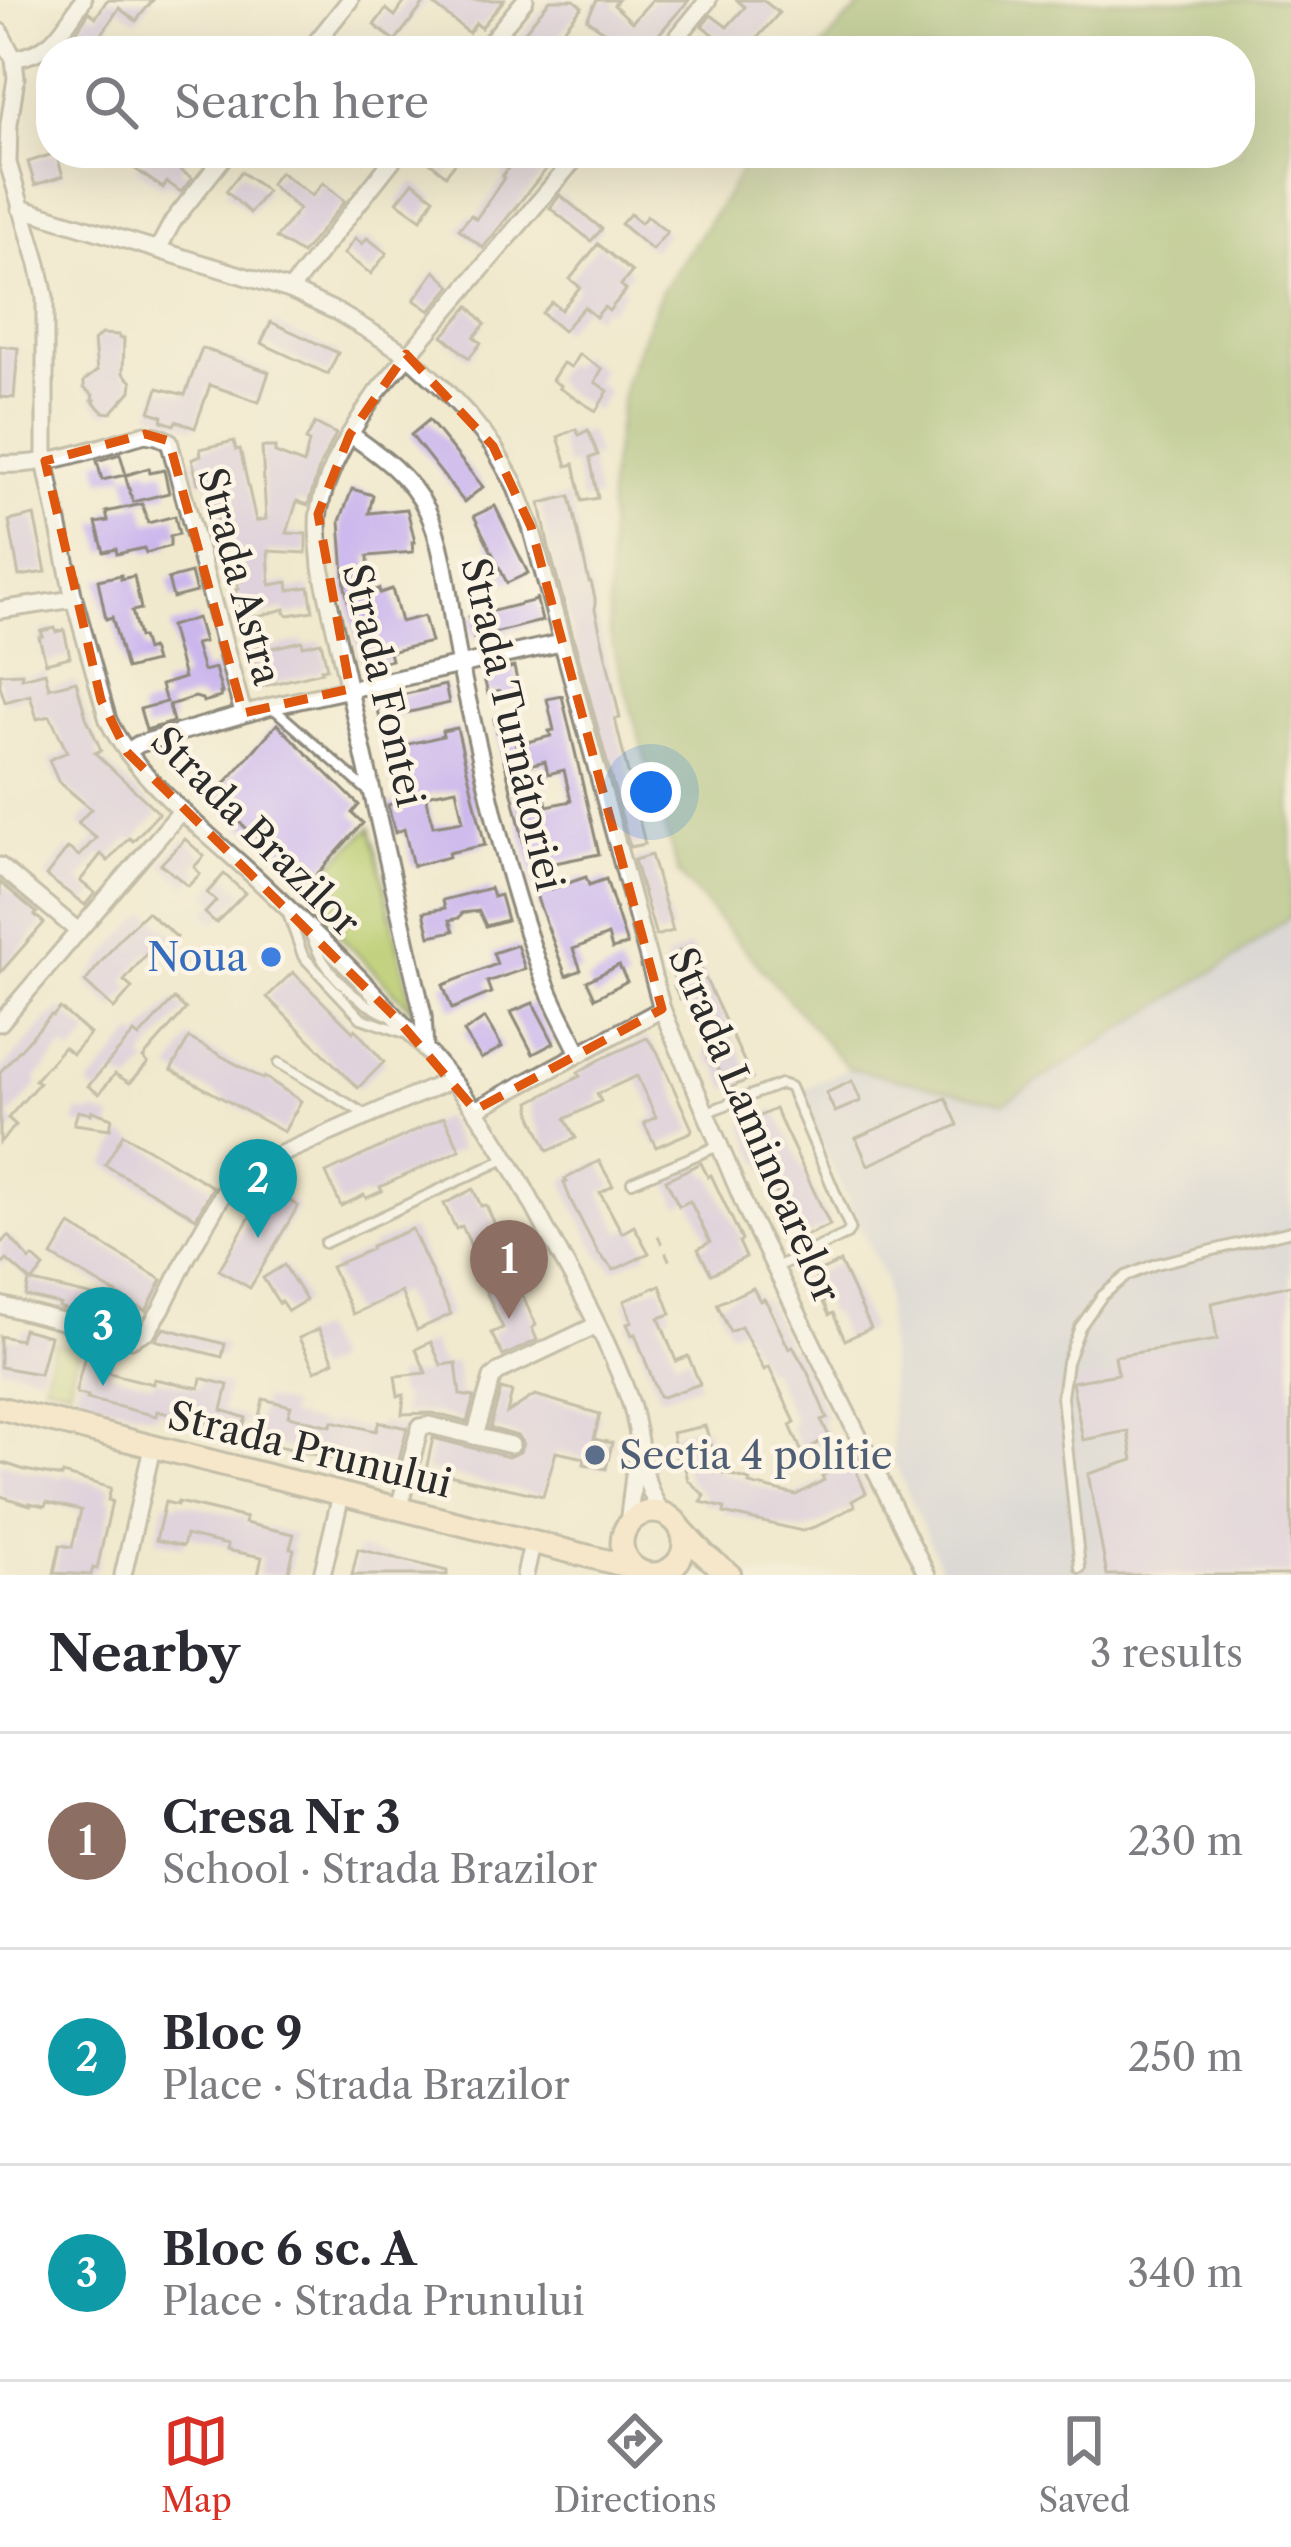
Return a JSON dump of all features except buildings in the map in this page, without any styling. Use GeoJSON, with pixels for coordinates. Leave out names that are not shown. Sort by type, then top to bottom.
{"type":"FeatureCollection","features":[{"type":"Feature","properties":{"kind":"street"},"geometry":{"type":"LineString","coordinates":[[55,36],[83,0]]}},
{"type":"Feature","properties":{"kind":"street"},"geometry":{"type":"LineString","coordinates":[[321,36],[350,0]]}},
{"type":"Feature","properties":{"kind":"street"},"geometry":{"type":"LineString","coordinates":[[495,36],[525,0]]}},
{"type":"Feature","properties":{"kind":"street"},"geometry":{"type":"LineString","coordinates":[[678,36],[708,0]]}},
{"type":"Feature","properties":{"kind":"street"},"geometry":{"type":"LineString","coordinates":[[0,32],[14,59],[36,54]]}},
{"type":"Feature","properties":{"kind":"street","name":"Strada Brazilor"},"geometry":{"type":"LineString","coordinates":[[14,59],[6,184],[20,208],[45,297],[45,461],[74,599],[115,735],[153,783],[308,927],[397,1019],[475,1110],[507,1158],[597,1325],[630,1402],[646,1484],[663,1514]]}},
{"type":"Feature","properties":{"kind":"street"},"geometry":{"type":"LineString","coordinates":[[158,249],[172,220],[215,168]]}},
{"type":"Feature","properties":{"kind":"street"},"geometry":{"type":"LineString","coordinates":[[290,290],[386,168]]}},
{"type":"Feature","properties":{"kind":"street","name":"Strada Fontei"},"geometry":{"type":"LineString","coordinates":[[425,1050],[423,1015],[321,567],[318,514],[328,477],[377,392],[567,168]]}},
{"type":"Feature","properties":{"kind":"street","name":"Strada Laminoarelor"},"geometry":{"type":"LineString","coordinates":[[20,208],[290,290],[337,312],[406,354],[493,446],[531,526],[662,1010],[775,1268],[927,1575]]}},
{"type":"Feature","properties":{"kind":"street","name":"Strada Astra"},"geometry":{"type":"LineString","coordinates":[[45,461],[145,434],[169,441],[242,713]]}},
{"type":"Feature","properties":{"kind":"street","name":"Strada Turnătoriei"},"geometry":{"type":"LineString","coordinates":[[350,434],[395,467],[428,513],[485,774],[526,926],[545,982],[579,1053]]}},
{"type":"Feature","properties":{"kind":"street"},"geometry":{"type":"LineString","coordinates":[[0,464],[45,461]]}},
{"type":"Feature","properties":{"kind":"street"},"geometry":{"type":"LineString","coordinates":[[0,610],[74,599]]}},
{"type":"Feature","properties":{"kind":"street"},"geometry":{"type":"LineString","coordinates":[[127,752],[139,744],[242,713],[561,643]]}},
{"type":"Feature","properties":{"kind":"street"},"geometry":{"type":"LineString","coordinates":[[0,1022],[182,810]]}},
{"type":"Feature","properties":{"kind":"street"},"geometry":{"type":"LineString","coordinates":[[0,866],[78,931]]}},
{"type":"Feature","properties":{"kind":"street"},"geometry":{"type":"LineString","coordinates":[[475,1110],[662,1010]]}},
{"type":"Feature","properties":{"kind":"street"},"geometry":{"type":"LineString","coordinates":[[0,1305],[131,1339],[148,1330],[231,1180],[242,1171],[451,1080]]}},
{"type":"Feature","properties":{"kind":"street"},"geometry":{"type":"LineString","coordinates":[[476,1436],[492,1378],[597,1325]]}},
{"type":"Feature","properties":{"kind":"street","name":"Strada Prunului"},"geometry":{"type":"LineString","coordinates":[[0,1408],[635,1568]]}},
{"type":"Feature","properties":{"kind":"street"},"geometry":{"type":"LineString","coordinates":[[399,1508],[420,1427],[429,1425],[511,1445]]}},
{"type":"Feature","properties":{"kind":"street","name":"Strada Brazilor"},"geometry":{"type":"LineString","coordinates":[[626,1527],[639,1438]]}},
{"type":"Feature","properties":{"kind":"street"},"geometry":{"type":"LineString","coordinates":[[123,1575],[152,1448]]}},
{"type":"Feature","properties":{"kind":"street"},"geometry":{"type":"LineString","coordinates":[[322,1575],[341,1495]]}},
{"type":"Feature","properties":{"kind":"street"},"geometry":{"type":"LineString","coordinates":[[681,1529],[680,1557],[669,1573],[635,1568],[622,1547],[626,1527],[644,1513],[663,1514],[681,1529],[705,1555],[730,1575]]}},
{"type":"Feature","properties":{"kind":"street","name":"Strada Prunului"},"geometry":{"type":"LineString","coordinates":[[533,1540],[591,1542],[626,1527]]}},
{"type":"Feature","properties":{"kind":"street"},"geometry":{"type":"LineString","coordinates":[[525,1575],[533,1540]]}},
{"type":"Feature","properties":{"kind":"lane"},"geometry":{"type":"LineString","coordinates":[[272,706],[375,797]]}},
{"type":"Feature","properties":{"kind":"lane"},"geometry":{"type":"LineString","coordinates":[[286,907],[303,956],[361,1018],[412,1036]]}},
{"type":"Feature","properties":{"kind":"lane"},"geometry":{"type":"LineString","coordinates":[[278,1063],[369,1116]]}},
{"type":"Feature","properties":{"kind":"lane"},"geometry":{"type":"LineString","coordinates":[[705,1112],[781,1084],[790,1087],[850,1228],[847,1234],[775,1268]]}},
{"type":"Feature","properties":{"kind":"lane"},"geometry":{"type":"LineString","coordinates":[[632,1182],[719,1145]]}},
{"type":"Feature","properties":{"kind":"lane"},"geometry":{"type":"LineString","coordinates":[[325,1243],[507,1158]]}},
{"type":"Feature","properties":{"kind":"lane"},"geometry":{"type":"LineString","coordinates":[[1080,1568],[1062,1397],[1067,1362],[1080,1327],[1102,1296],[1126,1276],[1156,1264],[1291,1232]]}},
{"type":"Feature","properties":{"kind":"path"},"geometry":{"type":"LineString","coordinates":[[658,1236],[670,1262]]}},
{"type":"Feature","properties":{"kind":"highlighted area"},"geometry":{"type":"Polygon","coordinates":[[[406,354],[493,446],[531,527],[662,1009],[475,1110],[397,1019],[127,752],[101,700],[45,461],[145,434],[169,441],[243,713],[350,689],[318,514],[350,434],[406,354]]]}},
{"type":"Feature","properties":{"kind":"shaded area"},"geometry":{"type":"Polygon","coordinates":[[[1291,916],[1291,1575],[944,1575],[893,1460],[885,1280],[797,1092],[848,1068],[1004,1103],[1238,956],[1291,916]]]}},
{"type":"Feature","properties":{"kind":"green space"},"geometry":{"type":"Polygon","coordinates":[[[868,0],[1291,0],[1291,916],[1238,956],[1004,1103],[848,1068],[678,873],[609,632],[609,484],[625,381],[661,292],[742,168],[1255,168],[1255,36],[832,36],[868,0]]]}},
{"type":"Feature","properties":{"kind":"green space"},"geometry":{"type":"Polygon","coordinates":[[[371,827],[413,1011],[314,910],[314,881],[371,827]]]}},
{"type":"Feature","properties":{"kind":"green space"},"geometry":{"type":"Polygon","coordinates":[[[54,1343],[78,1349],[69,1389],[44,1383],[54,1343]]]}},
{"type":"Feature","properties":{"kind":"place","name":"Noua"},"geometry":{"type":"Point","coordinates":[271,957]}},
{"type":"Feature","properties":{"kind":"place","name":"Bloc 9"},"geometry":{"type":"Point","coordinates":[258,1238]}},
{"type":"Feature","properties":{"kind":"place","name":"Cresa Nr 3"},"geometry":{"type":"Point","coordinates":[509,1319]}},
{"type":"Feature","properties":{"kind":"place","name":"Bloc 6 sc. A"},"geometry":{"type":"Point","coordinates":[103,1386]}},
{"type":"Feature","properties":{"kind":"place","name":"Sectia 4 politie"},"geometry":{"type":"Point","coordinates":[595,1455]}}]}
